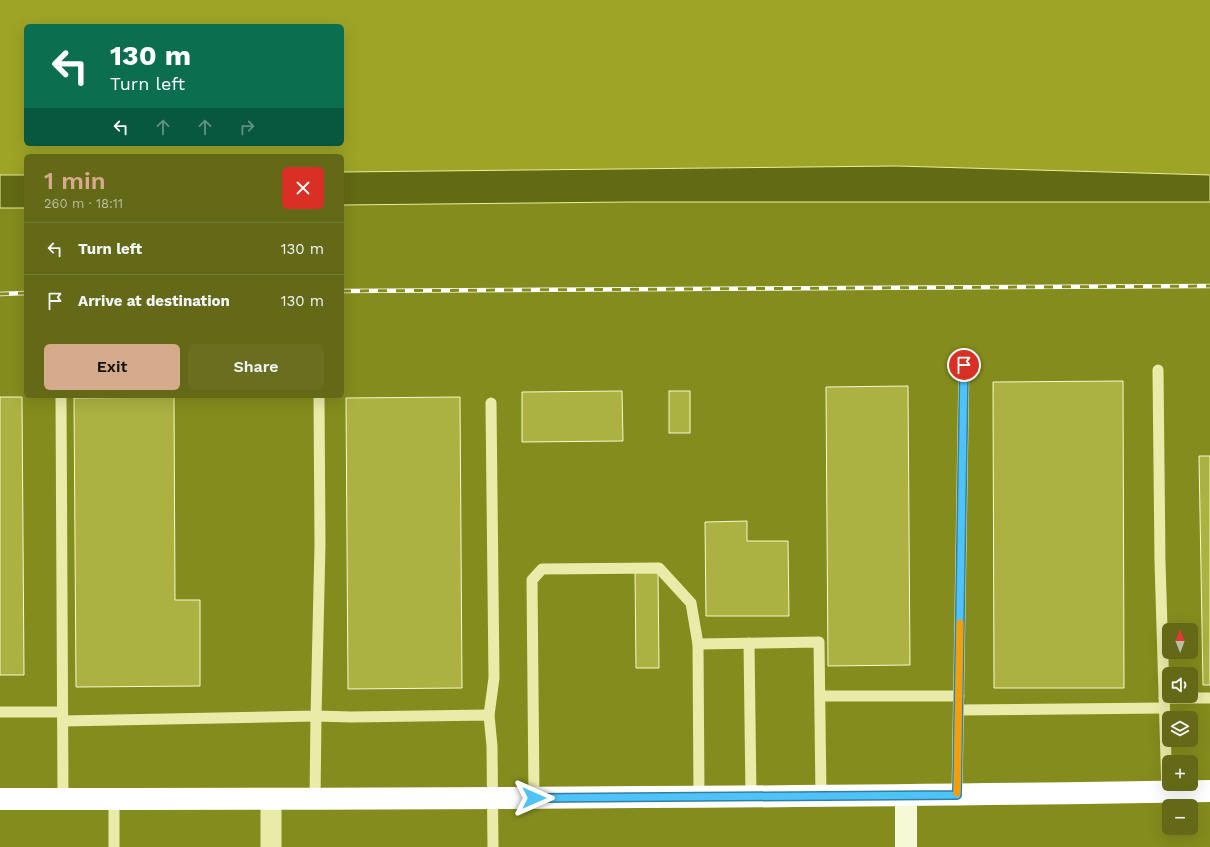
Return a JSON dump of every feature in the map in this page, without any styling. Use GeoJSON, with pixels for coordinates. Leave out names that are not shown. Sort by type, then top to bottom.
{"type":"FeatureCollection","features":[{"type":"Feature","properties":{"kind":"highway"},"geometry":{"type":"LineString","coordinates":[[0,799],[906,796],[1210,791]]}},
{"type":"Feature","properties":{"kind":"street"},"geometry":{"type":"LineString","coordinates":[[906,796],[906,847]]}},
{"type":"Feature","properties":{"kind":"street"},"geometry":{"type":"LineString","coordinates":[[271,799],[271,847]]}},
{"type":"Feature","properties":{"kind":"lane"},"geometry":{"type":"LineString","coordinates":[[957,795],[964,365]]}},
{"type":"Feature","properties":{"kind":"lane"},"geometry":{"type":"LineString","coordinates":[[1158,370],[1160,562],[1163,667]]}},
{"type":"Feature","properties":{"kind":"lane"},"geometry":{"type":"LineString","coordinates":[[61,398],[64,799]]}},
{"type":"Feature","properties":{"kind":"lane"},"geometry":{"type":"LineString","coordinates":[[315,799],[320,545],[318,398]]}},
{"type":"Feature","properties":{"kind":"lane"},"geometry":{"type":"LineString","coordinates":[[491,403],[494,678],[489,715],[492,746],[493,847]]}},
{"type":"Feature","properties":{"kind":"lane"},"geometry":{"type":"LineString","coordinates":[[534,798],[532,580],[542,569],[659,568],[692,603],[698,644],[699,797]]}},
{"type":"Feature","properties":{"kind":"lane"},"geometry":{"type":"LineString","coordinates":[[698,644],[820,642],[821,796]]}},
{"type":"Feature","properties":{"kind":"lane"},"geometry":{"type":"LineString","coordinates":[[749,643],[751,797]]}},
{"type":"Feature","properties":{"kind":"lane"},"geometry":{"type":"LineString","coordinates":[[820,696],[959,696]]}},
{"type":"Feature","properties":{"kind":"lane"},"geometry":{"type":"LineString","coordinates":[[1198,699],[1210,698]]}},
{"type":"Feature","properties":{"kind":"lane"},"geometry":{"type":"LineString","coordinates":[[958,710],[1164,703],[1167,792]]}},
{"type":"Feature","properties":{"kind":"lane"},"geometry":{"type":"LineString","coordinates":[[0,712],[63,716],[351,717],[489,715]]}},
{"type":"Feature","properties":{"kind":"lane"},"geometry":{"type":"LineString","coordinates":[[114,799],[114,847]]}},
{"type":"Feature","properties":{"kind":"shaded area"},"geometry":{"type":"Polygon","coordinates":[[[0,0],[1210,0],[1210,175],[897,166],[344,172],[344,154],[24,154],[24,174],[0,175],[0,0]]]}},
{"type":"Feature","properties":{"kind":"shaded area"},"geometry":{"type":"Polygon","coordinates":[[[897,166],[1210,175],[1210,202],[628,202],[344,205],[344,172],[897,166]]]}},
{"type":"Feature","properties":{"kind":"shaded area"},"geometry":{"type":"Polygon","coordinates":[[[0,175],[24,175],[24,208],[0,208],[0,175]]]}},
{"type":"Feature","properties":{"kind":"building"},"geometry":{"type":"Polygon","coordinates":[[[1123,381],[1124,688],[994,688],[993,382],[1123,381]]]}},
{"type":"Feature","properties":{"kind":"building"},"geometry":{"type":"Polygon","coordinates":[[[908,386],[910,665],[828,666],[826,387],[908,386]]]}},
{"type":"Feature","properties":{"kind":"building"},"geometry":{"type":"Polygon","coordinates":[[[622,391],[623,441],[522,442],[522,392],[622,391]]]}},
{"type":"Feature","properties":{"kind":"building"},"geometry":{"type":"Polygon","coordinates":[[[669,391],[690,391],[690,433],[669,433],[669,391]]]}},
{"type":"Feature","properties":{"kind":"building"},"geometry":{"type":"Polygon","coordinates":[[[0,397],[22,397],[24,675],[0,675],[0,397]]]}},
{"type":"Feature","properties":{"kind":"building"},"geometry":{"type":"Polygon","coordinates":[[[460,397],[462,688],[348,689],[346,398],[460,397]]]}},
{"type":"Feature","properties":{"kind":"building"},"geometry":{"type":"Polygon","coordinates":[[[74,398],[174,398],[175,600],[200,600],[200,686],[76,687],[74,398]]]}},
{"type":"Feature","properties":{"kind":"building"},"geometry":{"type":"Polygon","coordinates":[[[1199,456],[1210,456],[1210,685],[1203,685],[1199,456]]]}},
{"type":"Feature","properties":{"kind":"building"},"geometry":{"type":"Polygon","coordinates":[[[747,521],[747,541],[788,541],[789,616],[706,616],[705,522],[747,521]]]}},
{"type":"Feature","properties":{"kind":"building"},"geometry":{"type":"Polygon","coordinates":[[[658,571],[659,668],[636,668],[635,572],[658,571]]]}},
{"type":"Feature","properties":{"kind":"railway"},"geometry":{"type":"LineString","coordinates":[[344,291],[1210,286]]}},
{"type":"Feature","properties":{"kind":"railway"},"geometry":{"type":"LineString","coordinates":[[0,294],[24,293]]}},
{"type":"Feature","properties":{"kind":"slow traffic"},"geometry":{"type":"LineString","coordinates":[[957,793],[960,623]]}},
{"type":"Feature","properties":{"kind":"route"},"geometry":{"type":"LineString","coordinates":[[534,798],[957,795],[964,365]]}}]}
